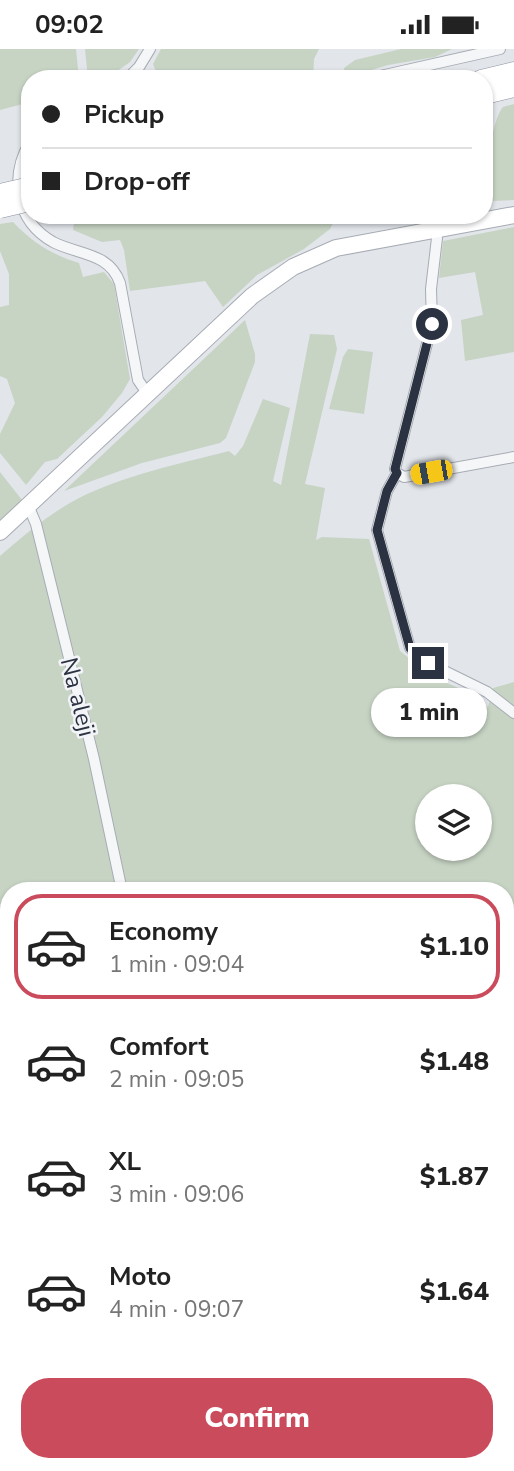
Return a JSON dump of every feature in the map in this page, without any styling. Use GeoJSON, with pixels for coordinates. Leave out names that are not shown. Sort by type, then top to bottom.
{"type":"FeatureCollection","features":[{"type":"Feature","properties":{"kind":"highway"},"geometry":{"type":"LineString","coordinates":[[493,76],[514,71]]}},
{"type":"Feature","properties":{"kind":"highway"},"geometry":{"type":"LineString","coordinates":[[493,93],[514,88]]}},
{"type":"Feature","properties":{"kind":"highway"},"geometry":{"type":"LineString","coordinates":[[0,193],[21,188]]}},
{"type":"Feature","properties":{"kind":"highway"},"geometry":{"type":"LineString","coordinates":[[0,209],[21,204]]}},
{"type":"Feature","properties":{"kind":"main road"},"geometry":{"type":"LineString","coordinates":[[493,217],[514,215]]}},
{"type":"Feature","properties":{"kind":"main road"},"geometry":{"type":"LineString","coordinates":[[0,532],[252,296],[293,267],[336,248],[425,224]]}},
{"type":"Feature","properties":{"kind":"street"},"geometry":{"type":"LineString","coordinates":[[137,70],[149,49]]}},
{"type":"Feature","properties":{"kind":"street"},"geometry":{"type":"LineString","coordinates":[[401,70],[462,54],[500,49]]}},
{"type":"Feature","properties":{"kind":"street"},"geometry":{"type":"LineString","coordinates":[[21,163],[18,170],[18,188],[21,202]]}},
{"type":"Feature","properties":{"kind":"street"},"geometry":{"type":"LineString","coordinates":[[33,224],[46,237],[65,247],[103,260],[116,273],[138,380],[147,393]]}},
{"type":"Feature","properties":{"kind":"street"},"geometry":{"type":"LineString","coordinates":[[433,224],[437,238],[431,289],[432,324],[395,469],[404,477],[514,457]]}},
{"type":"Feature","properties":{"kind":"street"},"geometry":{"type":"LineString","coordinates":[[397,473],[387,491],[377,530],[410,648],[428,663],[487,692],[514,713]]}},
{"type":"Feature","properties":{"kind":"street","name":"Na aleji"},"geometry":{"type":"LineString","coordinates":[[29,505],[40,537],[120,882]]}},
{"type":"Feature","properties":{"kind":"green space"},"geometry":{"type":"Polygon","coordinates":[[[0,49],[76,49],[78,70],[21,70],[21,104],[0,110],[0,49]]]}},
{"type":"Feature","properties":{"kind":"green space"},"geometry":{"type":"Polygon","coordinates":[[[85,49],[139,49],[130,62],[119,70],[87,70],[85,49]]]}},
{"type":"Feature","properties":{"kind":"green space"},"geometry":{"type":"Polygon","coordinates":[[[161,49],[319,49],[314,59],[313,70],[155,70],[153,64],[161,49]]]}},
{"type":"Feature","properties":{"kind":"green space"},"geometry":{"type":"Polygon","coordinates":[[[401,49],[452,49],[435,57],[371,70],[344,70],[355,60],[401,49]]]}},
{"type":"Feature","properties":{"kind":"green space"},"geometry":{"type":"Polygon","coordinates":[[[514,104],[514,200],[493,201],[493,132],[503,107],[514,104]]]}},
{"type":"Feature","properties":{"kind":"green space"},"geometry":{"type":"Polygon","coordinates":[[[13,222],[43,247],[79,263],[83,277],[104,272],[114,284],[130,379],[102,417],[57,459],[45,462],[26,485],[0,453],[0,434],[15,403],[7,379],[0,376],[0,307],[9,305],[9,274],[0,251],[0,224],[13,222]]]}},
{"type":"Feature","properties":{"kind":"green space"},"geometry":{"type":"Polygon","coordinates":[[[74,224],[332,224],[330,229],[304,249],[257,275],[223,307],[205,281],[130,291],[120,240],[102,242],[73,230],[74,224]]]}},
{"type":"Feature","properties":{"kind":"green space"},"geometry":{"type":"Polygon","coordinates":[[[514,227],[514,352],[465,361],[461,320],[483,315],[475,272],[439,278],[443,241],[514,227]]]}},
{"type":"Feature","properties":{"kind":"green space"},"geometry":{"type":"Polygon","coordinates":[[[245,320],[255,362],[226,438],[220,443],[142,463],[64,491],[245,320]]]}},
{"type":"Feature","properties":{"kind":"green space"},"geometry":{"type":"Polygon","coordinates":[[[310,334],[334,335],[337,349],[305,484],[325,488],[316,540],[322,537],[369,539],[400,651],[430,675],[467,692],[470,697],[488,707],[493,688],[514,682],[514,882],[0,882],[0,556],[48,517],[97,490],[153,471],[229,451],[235,456],[243,446],[263,399],[290,408],[273,481],[281,485],[310,334]]]}},
{"type":"Feature","properties":{"kind":"green space"},"geometry":{"type":"Polygon","coordinates":[[[348,349],[373,352],[364,414],[329,409],[343,357],[348,349]]]}},
{"type":"Feature","properties":{"kind":"green space"},"geometry":{"type":"Polygon","coordinates":[[[0,472],[22,500],[0,521],[0,472]]]}},
{"type":"Feature","properties":{"kind":"route"},"geometry":{"type":"LineString","coordinates":[[428,663],[410,648],[377,530],[387,491],[397,473],[395,469],[432,324]]}}]}
